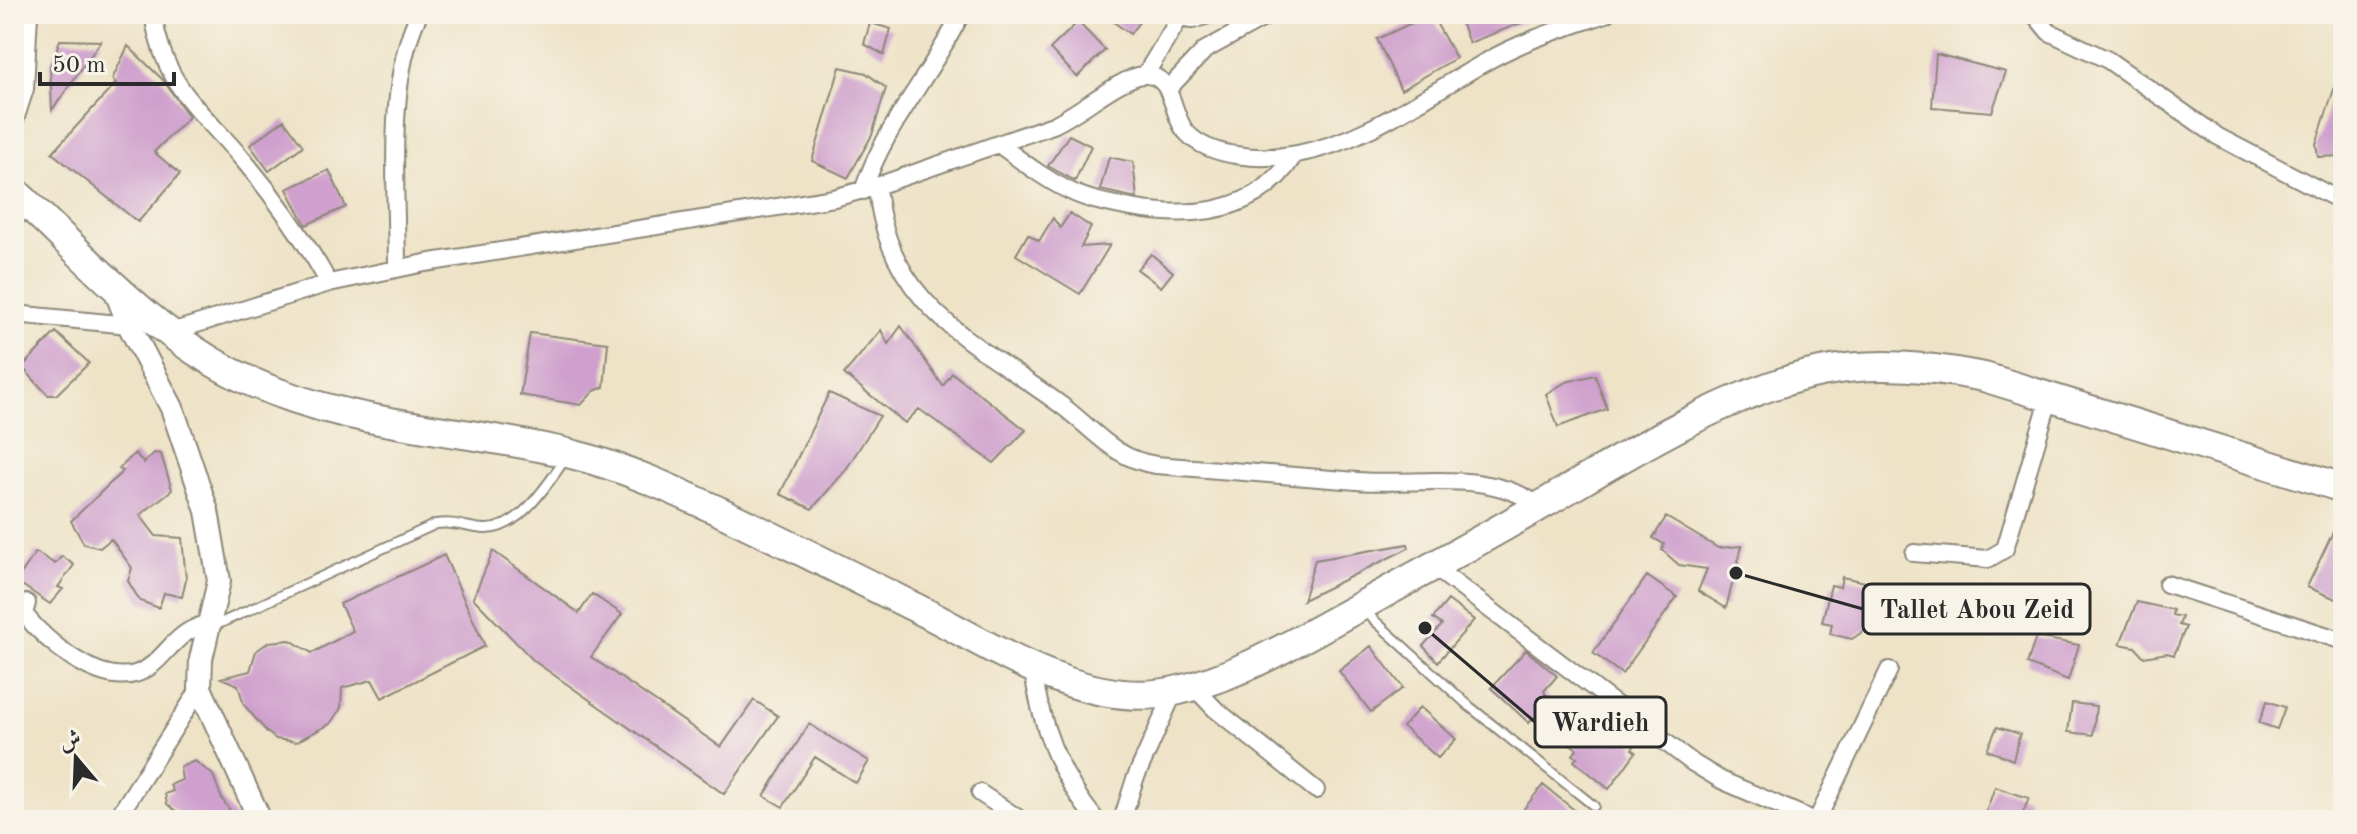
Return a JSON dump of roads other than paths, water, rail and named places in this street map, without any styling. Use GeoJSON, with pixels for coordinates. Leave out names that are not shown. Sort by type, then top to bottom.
{"type":"FeatureCollection","features":[{"type":"Feature","properties":{"kind":"highway"},"geometry":{"type":"LineString","coordinates":[[14,191],[114,285],[171,332],[217,365],[247,380],[333,411],[569,454],[668,488],[1032,665],[1108,691],[1183,688],[1275,652],[1434,567],[1609,465],[1761,391],[1821,372],[1881,366],[1940,368],[2050,396],[2343,488]]}},
{"type":"Feature","properties":{"kind":"street"},"geometry":{"type":"LineString","coordinates":[[14,123],[25,89],[29,14]]}},
{"type":"Feature","properties":{"kind":"street"},"geometry":{"type":"LineString","coordinates":[[153,14],[163,57],[175,85],[286,214],[329,283]]}},
{"type":"Feature","properties":{"kind":"street"},"geometry":{"type":"LineString","coordinates":[[397,269],[397,126],[403,67],[419,14]]}},
{"type":"Feature","properties":{"kind":"street"},"geometry":{"type":"LineString","coordinates":[[961,14],[935,63],[883,142],[870,189],[903,272],[930,309],[962,339],[1066,409],[1114,451],[1126,457],[1156,465],[1360,482],[1472,480],[1515,492],[1540,506]]}},
{"type":"Feature","properties":{"kind":"street"},"geometry":{"type":"LineString","coordinates":[[171,332],[329,283],[397,269],[799,205],[870,189],[1072,117],[1122,84],[1145,75],[1180,16],[1192,20],[1212,14]]}},
{"type":"Feature","properties":{"kind":"street"},"geometry":{"type":"LineString","coordinates":[[1169,88],[1205,50],[1271,14]]}},
{"type":"Feature","properties":{"kind":"street"},"geometry":{"type":"LineString","coordinates":[[1145,75],[1158,79],[1169,88],[1175,116],[1196,141],[1237,155],[1294,155],[1358,136],[1510,49],[1606,14]]}},
{"type":"Feature","properties":{"kind":"street"},"geometry":{"type":"LineString","coordinates":[[2034,14],[2049,32],[2108,60],[2217,136],[2343,202]]}},
{"type":"Feature","properties":{"kind":"street"},"geometry":{"type":"LineString","coordinates":[[1000,145],[1053,182],[1085,198],[1188,215],[1244,201],[1276,177],[1294,155]]}},
{"type":"Feature","properties":{"kind":"street"},"geometry":{"type":"LineString","coordinates":[[114,285],[129,325],[172,408],[207,511],[219,581],[201,659],[200,688],[260,820]]}},
{"type":"Feature","properties":{"kind":"street"},"geometry":{"type":"LineString","coordinates":[[14,314],[129,325]]}},
{"type":"Feature","properties":{"kind":"street"},"geometry":{"type":"LineString","coordinates":[[1914,553],[1988,559],[2005,549],[2050,396]]}},
{"type":"Feature","properties":{"kind":"street"},"geometry":{"type":"LineString","coordinates":[[1434,567],[1693,763],[1721,780],[1815,820],[1889,670]]}},
{"type":"Feature","properties":{"kind":"street"},"geometry":{"type":"LineString","coordinates":[[2167,584],[2343,641]]}},
{"type":"Feature","properties":{"kind":"street"},"geometry":{"type":"LineString","coordinates":[[27,603],[24,614],[42,635],[105,674],[135,674],[161,658],[187,632],[211,625]]}},
{"type":"Feature","properties":{"kind":"street"},"geometry":{"type":"LineString","coordinates":[[1032,665],[1036,697],[1048,740],[1064,773],[1096,820]]}},
{"type":"Feature","properties":{"kind":"street"},"geometry":{"type":"LineString","coordinates":[[116,820],[200,688]]}},
{"type":"Feature","properties":{"kind":"street"},"geometry":{"type":"LineString","coordinates":[[1122,820],[1135,779],[1183,688],[1316,790]]}},
{"type":"Feature","properties":{"kind":"street"},"geometry":{"type":"LineString","coordinates":[[980,793],[1021,820]]}},
{"type":"Feature","properties":{"kind":"lane"},"geometry":{"type":"LineString","coordinates":[[211,625],[436,524],[461,522],[486,529],[505,525],[538,495],[569,454]]}},
{"type":"Feature","properties":{"kind":"lane"},"geometry":{"type":"LineString","coordinates":[[1359,607],[1469,706],[1594,806]]}},
{"type":"Feature","properties":{"kind":"place","name":"Tallet Abou Zeid"},"geometry":{"type":"Point","coordinates":[1736,573]}},
{"type":"Feature","properties":{"kind":"place","name":"Wardieh"},"geometry":{"type":"Point","coordinates":[1425,628]}}]}
